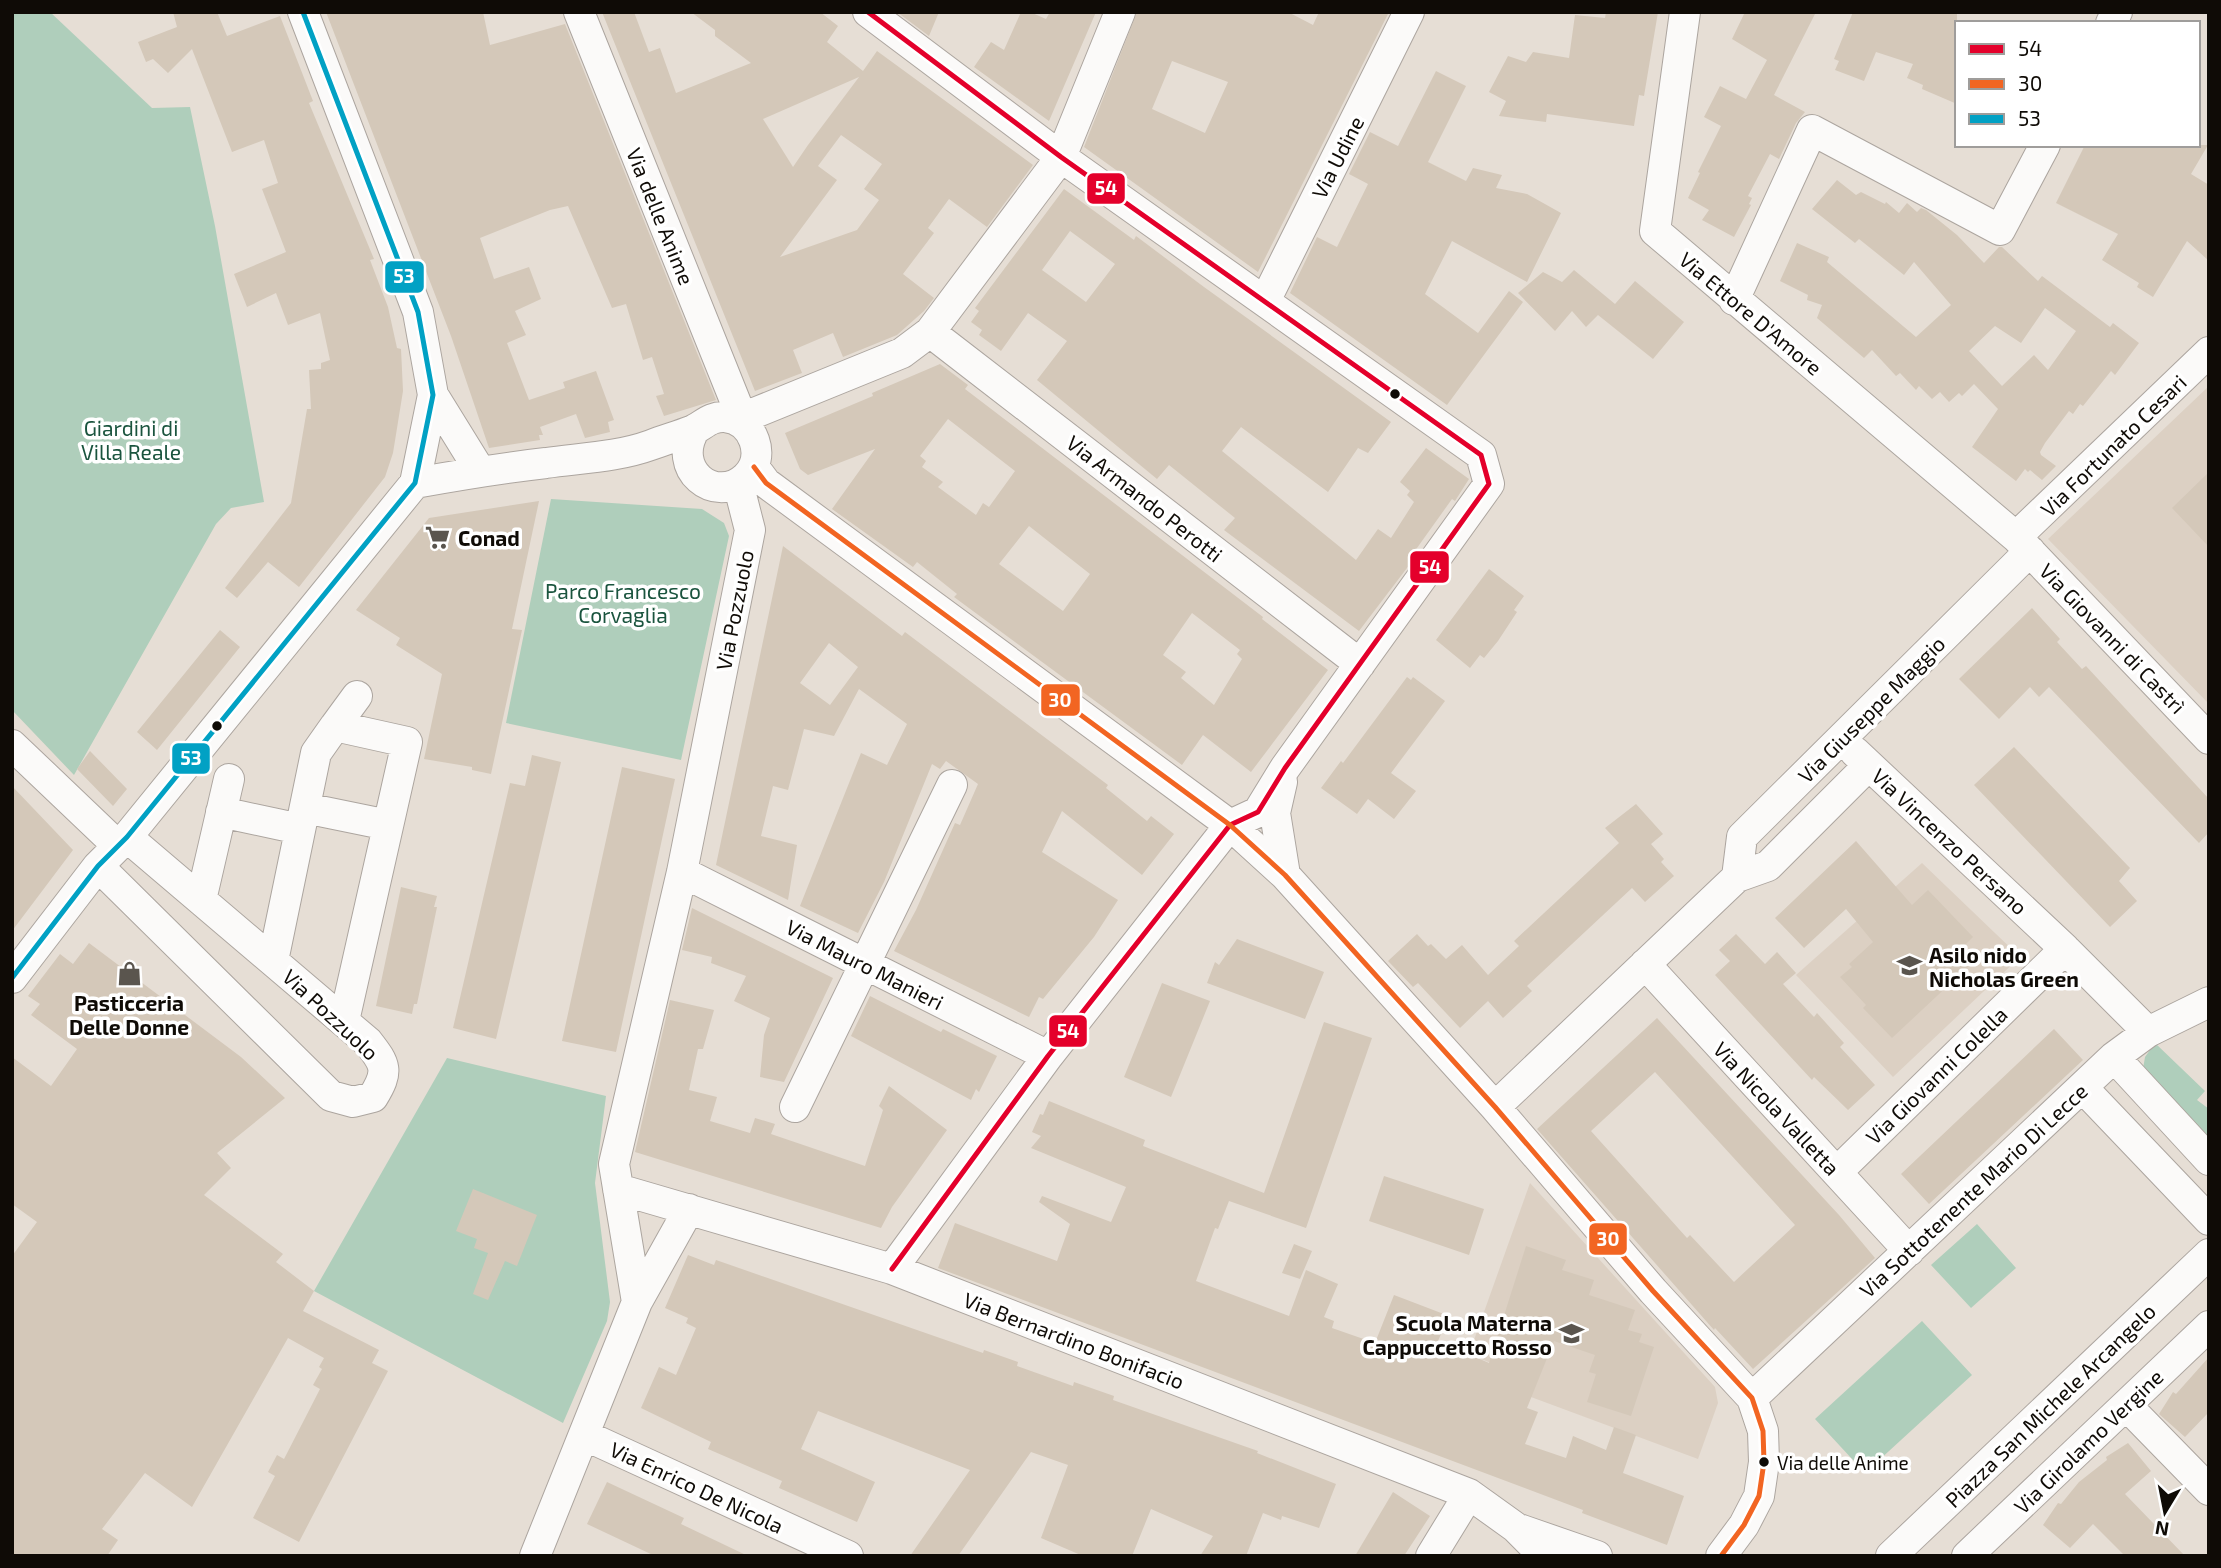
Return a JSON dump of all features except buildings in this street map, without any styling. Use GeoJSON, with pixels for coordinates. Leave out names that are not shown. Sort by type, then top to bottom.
{"type":"FeatureCollection","features":[{"type":"Feature","properties":{"kind":"street"},"geometry":{"type":"LineString","coordinates":[[12,978],[415,483],[432,395],[418,312],[303,12]]}},
{"type":"Feature","properties":{"kind":"street","name":"Via delle Anime"},"geometry":{"type":"LineString","coordinates":[[579,12],[738,408],[741,423]]}},
{"type":"Feature","properties":{"kind":"street"},"geometry":{"type":"LineString","coordinates":[[741,423],[752,414],[902,353],[930,332],[1061,157],[1121,12]]}},
{"type":"Feature","properties":{"kind":"street","name":"Via Udine"},"geometry":{"type":"LineString","coordinates":[[1265,301],[1409,12]]}},
{"type":"Feature","properties":{"kind":"street","name":"Via Ettore D'Amore"},"geometry":{"type":"LineString","coordinates":[[1685,12],[1655,231],[2023,544]]}},
{"type":"Feature","properties":{"kind":"street"},"geometry":{"type":"LineString","coordinates":[[872,14],[1061,157],[1481,455],[1489,484],[1285,768],[1258,812],[1230,825],[1048,1056],[892,1269]]}},
{"type":"Feature","properties":{"kind":"street"},"geometry":{"type":"LineString","coordinates":[[1734,300],[1812,130],[2000,230],[2044,147]]}},
{"type":"Feature","properties":{"kind":"street","name":"Via Armando Perotti"},"geometry":{"type":"LineString","coordinates":[[930,332],[1360,664]]}},
{"type":"Feature","properties":{"kind":"street","name":"Via Fortunato Cesari"},"geometry":{"type":"LineString","coordinates":[[2023,544],[2209,352]]}},
{"type":"Feature","properties":{"kind":"street"},"geometry":{"type":"LineString","coordinates":[[432,395],[480,471]]}},
{"type":"Feature","properties":{"kind":"street"},"geometry":{"type":"LineString","coordinates":[[415,483],[480,471],[629,453],[695,429],[714,418],[725,417],[741,423],[756,445],[757,457],[746,475],[718,487],[698,478],[691,470],[687,449],[695,429]]}},
{"type":"Feature","properties":{"kind":"street"},"geometry":{"type":"LineString","coordinates":[[629,453],[691,470]]}},
{"type":"Feature","properties":{"kind":"street"},"geometry":{"type":"LineString","coordinates":[[746,475],[766,483],[1230,825],[1285,875],[1495,1107],[1654,1291],[1752,1398],[1763,1431],[1764,1462],[1759,1496],[1744,1525],[1721,1556]]}},
{"type":"Feature","properties":{"kind":"street","name":"Via Pozzuolo"},"geometry":{"type":"LineString","coordinates":[[637,1302],[614,1164],[682,872],[750,530],[746,475]]}},
{"type":"Feature","properties":{"kind":"street"},"geometry":{"type":"LineString","coordinates":[[750,530],[763,520],[799,508]]}},
{"type":"Feature","properties":{"kind":"street","name":"Via Giuseppe Maggio"},"geometry":{"type":"LineString","coordinates":[[1737,877],[1742,837],[1841,739],[2023,544]]}},
{"type":"Feature","properties":{"kind":"street","name":"Via Giovanni di Castrì"},"geometry":{"type":"LineString","coordinates":[[2023,544],[2209,739]]}},
{"type":"Feature","properties":{"kind":"street"},"geometry":{"type":"LineString","coordinates":[[273,961],[316,752],[357,696]]}},
{"type":"Feature","properties":{"kind":"street"},"geometry":{"type":"LineString","coordinates":[[335,726],[407,742],[344,1021]]}},
{"type":"Feature","properties":{"kind":"street","name":"Via Vincenzo Persano"},"geometry":{"type":"LineString","coordinates":[[1841,739],[2148,1032]]}},
{"type":"Feature","properties":{"kind":"street","name":"Via Pozzuolo"},"geometry":{"type":"LineString","coordinates":[[12,744],[114,850],[331,1096],[353,1102],[373,1097],[383,1080],[384,1063],[368,1042],[201,900],[114,850]]}},
{"type":"Feature","properties":{"kind":"street","name":"Via Giuseppe Maggio"},"geometry":{"type":"LineString","coordinates":[[1495,1107],[1737,877],[1768,866],[1869,765]]}},
{"type":"Feature","properties":{"kind":"street"},"geometry":{"type":"LineString","coordinates":[[1285,768],[1275,813],[1285,875]]}},
{"type":"Feature","properties":{"kind":"street"},"geometry":{"type":"LineString","coordinates":[[201,900],[229,779]]}},
{"type":"Feature","properties":{"kind":"street"},"geometry":{"type":"LineString","coordinates":[[795,1107],[952,785]]}},
{"type":"Feature","properties":{"kind":"street"},"geometry":{"type":"LineString","coordinates":[[221,812],[388,825]]}},
{"type":"Feature","properties":{"kind":"street","name":"Via Mauro Manieri"},"geometry":{"type":"LineString","coordinates":[[682,872],[1048,1056]]}},
{"type":"Feature","properties":{"kind":"street","name":"Via Giovanni Colella"},"geometry":{"type":"LineString","coordinates":[[1837,1172],[2064,949]]}},
{"type":"Feature","properties":{"kind":"street","name":"Via Nicola Valletta"},"geometry":{"type":"LineString","coordinates":[[1646,964],[1909,1251]]}},
{"type":"Feature","properties":{"kind":"street","name":"Via Sottotenente Mario Di Lecce"},"geometry":{"type":"LineString","coordinates":[[1752,1398],[2114,1057],[2148,1032],[2209,1002]]}},
{"type":"Feature","properties":{"kind":"street"},"geometry":{"type":"LineString","coordinates":[[2114,1057],[2209,1160]]}},
{"type":"Feature","properties":{"kind":"street"},"geometry":{"type":"LineString","coordinates":[[2082,1087],[2209,1220]]}},
{"type":"Feature","properties":{"kind":"street","name":"Via Bernardino Bonifacio"},"geometry":{"type":"LineString","coordinates":[[618,1189],[892,1269],[1469,1494],[1515,1527],[1544,1556]]}},
{"type":"Feature","properties":{"kind":"street"},"geometry":{"type":"LineString","coordinates":[[535,1556],[637,1302],[689,1209]]}},
{"type":"Feature","properties":{"kind":"street","name":"Piazza San Michele Arcangelo"},"geometry":{"type":"LineString","coordinates":[[1891,1556],[2209,1254]]}},
{"type":"Feature","properties":{"kind":"street","name":"Via Girolamo Vergine"},"geometry":{"type":"LineString","coordinates":[[1967,1556],[2209,1326]]}},
{"type":"Feature","properties":{"kind":"street"},"geometry":{"type":"LineString","coordinates":[[2126,1405],[2209,1490]]}},
{"type":"Feature","properties":{"kind":"street","name":"Via Enrico De Nicola"},"geometry":{"type":"LineString","coordinates":[[584,1435],[848,1556]]}},
{"type":"Feature","properties":{"kind":"street"},"geometry":{"type":"LineString","coordinates":[[1431,1556],[1469,1494]]}},
{"type":"Feature","properties":{"kind":"street","name":"Via Bernardino Bonifacio"},"geometry":{"type":"LineString","coordinates":[[1515,1527],[1597,1556]]}},
{"type":"Feature","properties":{"kind":"shaded area"},"geometry":{"type":"Polygon","coordinates":[[[2209,386],[2209,704],[2048,539],[2209,386]]]}},
{"type":"Feature","properties":{"kind":"shaded area","name":"Asilo nido Nicholas Green"},"geometry":{"type":"Polygon","coordinates":[[[1922,863],[2020,957],[1893,1077],[1796,975],[1922,863]]]}},
{"type":"Feature","properties":{"kind":"shaded area","name":"Scuola Materna Cappuccetto Rosso"},"geometry":{"type":"Polygon","coordinates":[[[1530,1183],[1715,1387],[1718,1403],[1698,1459],[1531,1397],[1491,1363],[1469,1354],[1530,1183]]]}},
{"type":"Feature","properties":{"kind":"green space","name":"Giardini di Villa Reale"},"geometry":{"type":"Polygon","coordinates":[[[12,12],[50,12],[152,108],[190,107],[215,226],[264,502],[231,508],[216,524],[74,775],[12,710],[12,12]]]}},
{"type":"Feature","properties":{"kind":"green space","name":"Parco Francesco Corvaglia"},"geometry":{"type":"Polygon","coordinates":[[[551,499],[702,509],[724,523],[729,536],[681,760],[506,723],[551,499]]]}},
{"type":"Feature","properties":{"kind":"green space"},"geometry":{"type":"Polygon","coordinates":[[[2155,1043],[2205,1091],[2197,1100],[2209,1109],[2209,1147],[2143,1069],[2145,1057],[2155,1043]]]}},
{"type":"Feature","properties":{"kind":"green space"},"geometry":{"type":"Polygon","coordinates":[[[447,1058],[606,1096],[595,1183],[610,1302],[607,1321],[563,1423],[314,1291],[447,1058]]]}},
{"type":"Feature","properties":{"kind":"green space"},"geometry":{"type":"Polygon","coordinates":[[[1977,1224],[2016,1268],[1971,1308],[1931,1265],[1977,1224]]]}},
{"type":"Feature","properties":{"kind":"green space"},"geometry":{"type":"Polygon","coordinates":[[[1922,1321],[1972,1375],[1865,1473],[1815,1419],[1922,1321]]]}},
{"type":"Feature","properties":{"kind":"transit line","name":"53"},"geometry":{"type":"LineString","coordinates":[[12,978],[98,866],[127,837],[415,483],[433,395],[418,312],[303,12]]}},
{"type":"Feature","properties":{"kind":"transit line","name":"54"},"geometry":{"type":"LineString","coordinates":[[868,12],[1061,157],[1481,455],[1489,484],[1285,768],[1258,812],[1230,825],[1048,1056],[892,1269]]}},
{"type":"Feature","properties":{"kind":"transit line","name":"30"},"geometry":{"type":"LineString","coordinates":[[754,467],[766,483],[1230,825],[1285,875],[1495,1107],[1653,1291],[1752,1398],[1763,1431],[1764,1462],[1759,1496],[1744,1525],[1721,1556]]}},
{"type":"Feature","properties":{"kind":"place","name":"Conad"},"geometry":{"type":"Point","coordinates":[438,537]}},
{"type":"Feature","properties":{"kind":"place","name":"Asilo nido Nicholas Green"},"geometry":{"type":"Point","coordinates":[1909,966]}},
{"type":"Feature","properties":{"kind":"place","name":"Pasticceria Delle Donne"},"geometry":{"type":"Point","coordinates":[129,973]}},
{"type":"Feature","properties":{"kind":"place","name":"Scuola Materna Cappuccetto Rosso"},"geometry":{"type":"Point","coordinates":[1572,1334]}},
{"type":"Feature","properties":{"kind":"place","name":"Via delle Anime"},"geometry":{"type":"Point","coordinates":[1764,1462]}}]}
